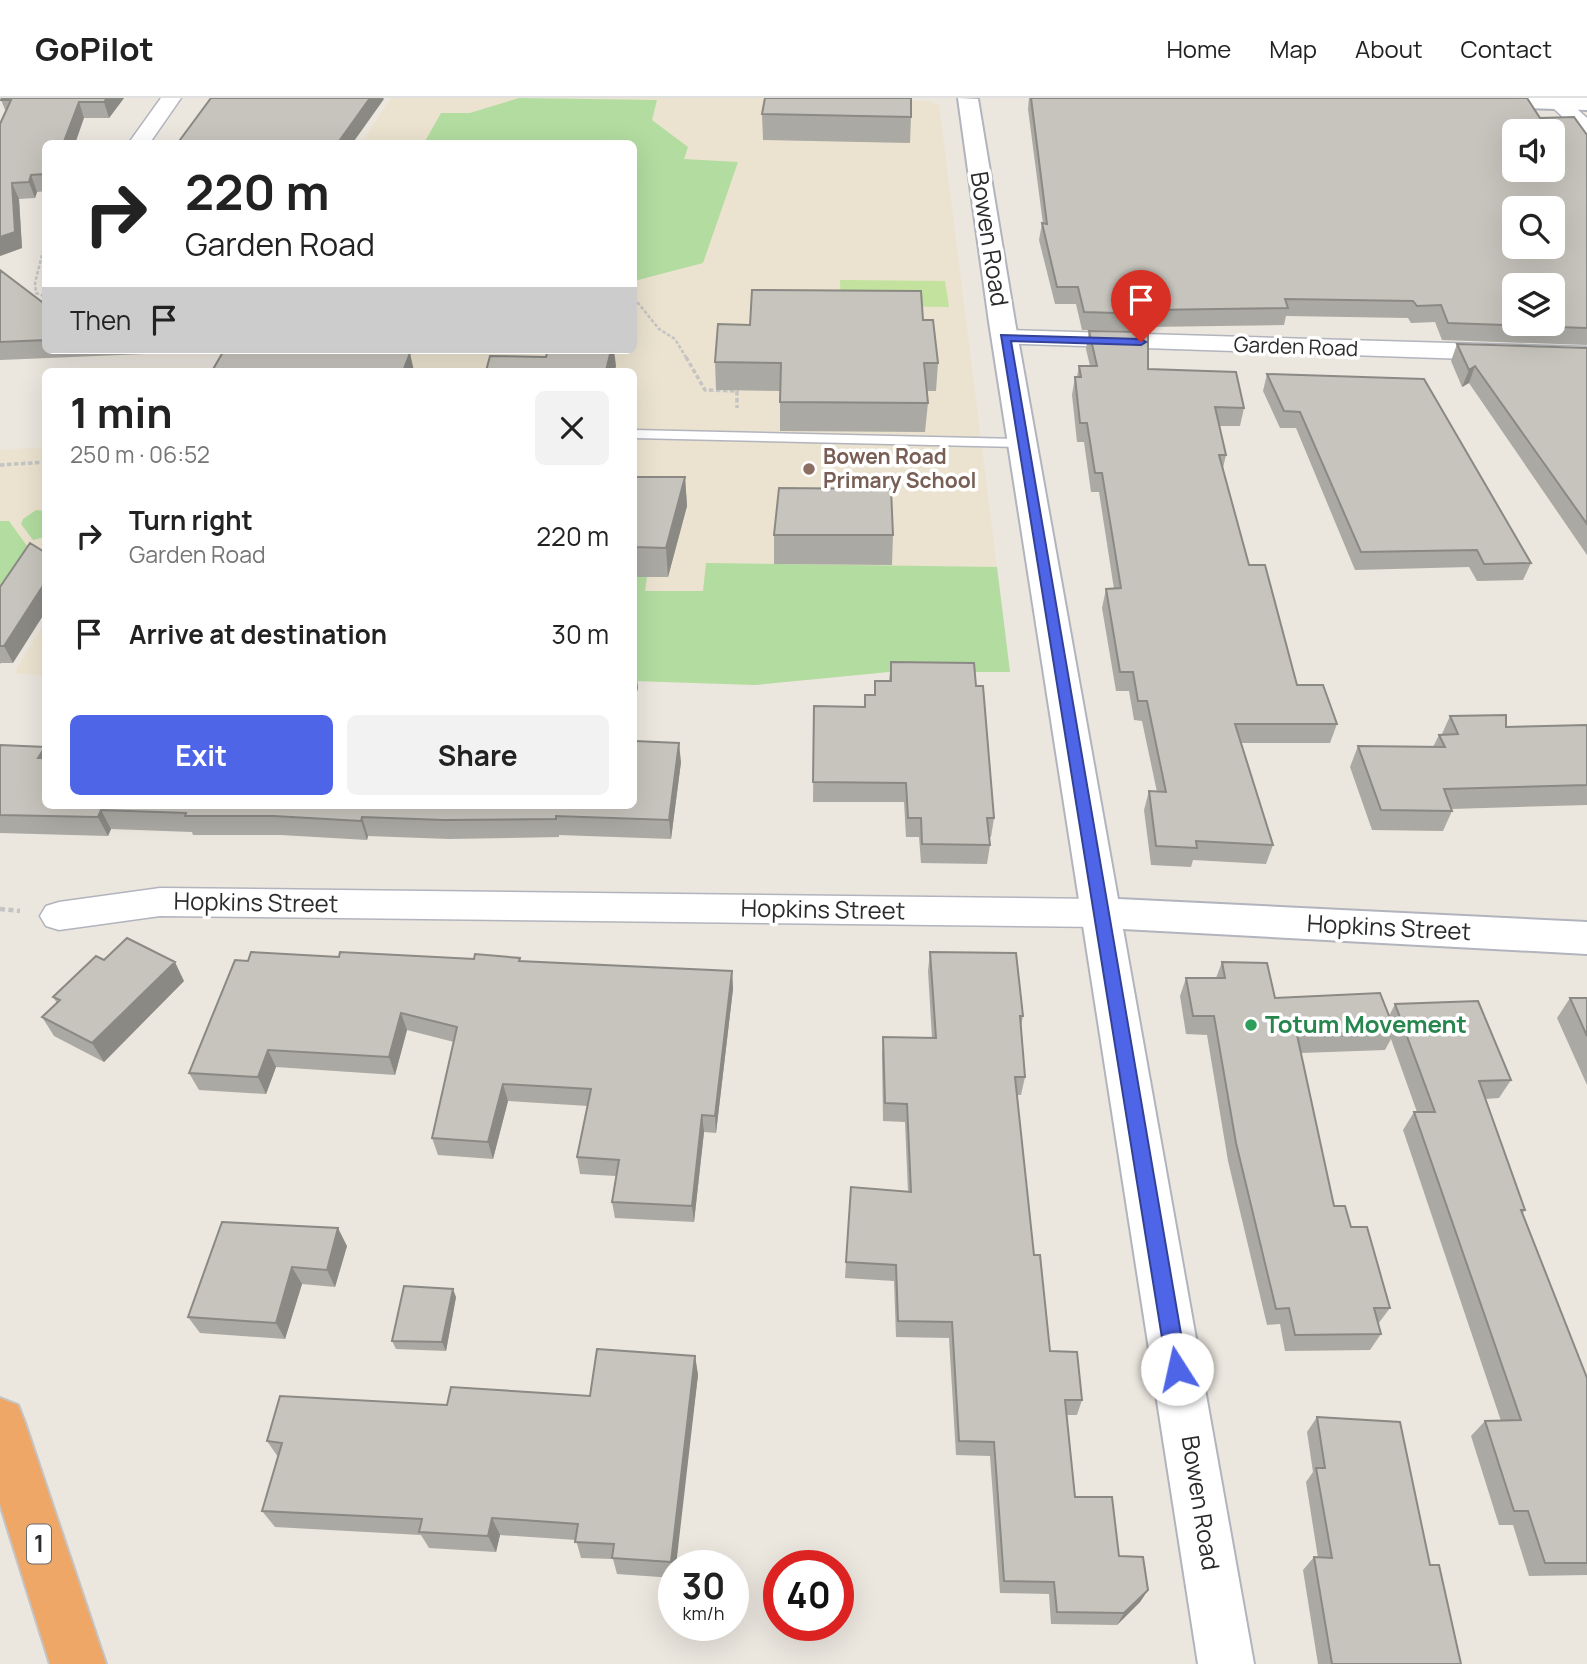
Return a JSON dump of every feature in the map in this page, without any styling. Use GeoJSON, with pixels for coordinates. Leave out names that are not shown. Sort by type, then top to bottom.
{"type":"FeatureCollection","features":[{"type":"Feature","properties":{"kind":"highway","name":"1"},"geometry":{"type":"LineString","coordinates":[[0,1423],[78,1664]]}},
{"type":"Feature","properties":{"kind":"street"},"geometry":{"type":"LineString","coordinates":[[141,140],[171,98]]}},
{"type":"Feature","properties":{"kind":"street","name":"Bowen Road"},"geometry":{"type":"LineString","coordinates":[[968,98],[1004,338],[1226,1664]]}},
{"type":"Feature","properties":{"kind":"street"},"geometry":{"type":"LineString","coordinates":[[1392,98],[1587,104]]}},
{"type":"Feature","properties":{"kind":"street"},"geometry":{"type":"LineString","coordinates":[[1559,103],[1587,130]]}},
{"type":"Feature","properties":{"kind":"street","name":"Garden Road"},"geometry":{"type":"LineString","coordinates":[[1004,338],[1587,355]]}},
{"type":"Feature","properties":{"kind":"street","name":"Hopkins Street"},"geometry":{"type":"LineString","coordinates":[[59,916],[160,902],[1101,913],[1587,937]]}},
{"type":"Feature","properties":{"kind":"lane"},"geometry":{"type":"LineString","coordinates":[[637,434],[1022,443]]}},
{"type":"Feature","properties":{"kind":"path"},"geometry":{"type":"LineString","coordinates":[[42,254],[34,283],[36,293],[42,295]]}},
{"type":"Feature","properties":{"kind":"path"},"geometry":{"type":"LineString","coordinates":[[637,302],[659,329],[675,339],[705,390],[737,391],[736,437]]}},
{"type":"Feature","properties":{"kind":"path"},"geometry":{"type":"LineString","coordinates":[[0,465],[42,462]]}},
{"type":"Feature","properties":{"kind":"shaded area","name":"Bowen Road Primary School"},"geometry":{"type":"Polygon","coordinates":[[[391,98],[799,98],[927,101],[939,105],[1010,672],[889,672],[755,685],[637,681],[637,368],[213,368],[222,354],[637,354],[637,140],[363,140],[391,98]]]}},
{"type":"Feature","properties":{"kind":"shaded area"},"geometry":{"type":"Polygon","coordinates":[[[42,447],[42,606],[0,614],[0,450],[42,447]]]}},
{"type":"Feature","properties":{"kind":"shaded area"},"geometry":{"type":"Polygon","coordinates":[[[42,627],[42,676],[14,673],[42,627]]]}},
{"type":"Feature","properties":{"kind":"green space"},"geometry":{"type":"Polygon","coordinates":[[[519,98],[657,100],[652,120],[688,147],[684,159],[738,162],[703,263],[637,280],[637,140],[426,140],[441,113],[470,113],[519,98]]]}},
{"type":"Feature","properties":{"kind":"green space"},"geometry":{"type":"Polygon","coordinates":[[[840,280],[945,281],[949,307],[841,306],[840,280]]]}},
{"type":"Feature","properties":{"kind":"green space"},"geometry":{"type":"Polygon","coordinates":[[[36,510],[42,511],[42,538],[33,540],[21,524],[23,519],[36,510]]]}},
{"type":"Feature","properties":{"kind":"green space"},"geometry":{"type":"Polygon","coordinates":[[[0,521],[9,521],[42,567],[42,574],[0,614],[0,521]]]}},
{"type":"Feature","properties":{"kind":"green space"},"geometry":{"type":"Polygon","coordinates":[[[706,563],[997,567],[1010,672],[889,672],[755,685],[637,681],[637,577],[647,577],[645,591],[703,591],[706,563]]]}},
{"type":"Feature","properties":{"kind":"building"},"geometry":{"type":"Polygon","coordinates":[[[107,98],[104,102],[79,102],[65,140],[42,140],[42,174],[31,175],[29,182],[12,183],[15,232],[0,237],[0,124],[11,100],[1,100],[107,98]]]}},
{"type":"Feature","properties":{"kind":"building"},"geometry":{"type":"Polygon","coordinates":[[[211,98],[370,98],[340,140],[180,140],[211,98]]]}},
{"type":"Feature","properties":{"kind":"building"},"geometry":{"type":"Polygon","coordinates":[[[765,98],[911,98],[911,117],[762,114],[765,98]]]}},
{"type":"Feature","properties":{"kind":"building"},"geometry":{"type":"Polygon","coordinates":[[[1031,98],[1527,98],[1540,118],[1574,117],[1587,135],[1587,328],[1565,327],[1565,273],[1502,273],[1502,325],[1448,323],[1441,305],[1417,306],[1413,301],[1285,299],[1288,308],[1148,310],[1148,314],[1084,312],[1078,287],[1057,287],[1042,223],[1047,224],[1031,98]]]}},
{"type":"Feature","properties":{"kind":"building"},"geometry":{"type":"Polygon","coordinates":[[[0,270],[42,302],[42,340],[0,342],[0,270]]]}},
{"type":"Feature","properties":{"kind":"building"},"geometry":{"type":"Polygon","coordinates":[[[752,290],[921,291],[923,320],[933,320],[938,363],[924,363],[928,403],[780,402],[781,363],[715,362],[718,324],[750,325],[752,290]]]}},
{"type":"Feature","properties":{"kind":"building"},"geometry":{"type":"Polygon","coordinates":[[[1089,331],[1148,332],[1148,369],[1236,372],[1244,408],[1215,407],[1226,455],[1219,455],[1249,565],[1265,565],[1297,685],[1323,685],[1337,724],[1235,724],[1273,845],[1196,841],[1197,848],[1156,846],[1149,791],[1166,792],[1147,701],[1138,701],[1133,672],[1120,672],[1106,589],[1121,588],[1102,473],[1095,473],[1087,423],[1080,423],[1075,377],[1081,377],[1079,366],[1097,366],[1089,331]]]}},
{"type":"Feature","properties":{"kind":"building"},"geometry":{"type":"Polygon","coordinates":[[[1457,344],[1587,348],[1587,524],[1475,366],[1469,370],[1457,344]]]}},
{"type":"Feature","properties":{"kind":"building"},"geometry":{"type":"Polygon","coordinates":[[[222,354],[410,354],[404,368],[214,368],[222,354]]]}},
{"type":"Feature","properties":{"kind":"building"},"geometry":{"type":"Polygon","coordinates":[[[547,354],[610,354],[607,368],[487,368],[490,356],[546,357],[547,354]]]}},
{"type":"Feature","properties":{"kind":"building"},"geometry":{"type":"Polygon","coordinates":[[[1267,374],[1424,379],[1531,563],[1484,564],[1477,550],[1361,552],[1300,412],[1284,411],[1267,374]]]}},
{"type":"Feature","properties":{"kind":"building"},"geometry":{"type":"Polygon","coordinates":[[[637,477],[685,477],[666,548],[637,547],[637,477]]]}},
{"type":"Feature","properties":{"kind":"building"},"geometry":{"type":"Polygon","coordinates":[[[779,488],[891,489],[893,535],[774,535],[779,488]]]}},
{"type":"Feature","properties":{"kind":"building"},"geometry":{"type":"Polygon","coordinates":[[[30,543],[42,550],[42,587],[4,646],[0,646],[0,587],[30,543]]]}},
{"type":"Feature","properties":{"kind":"building"},"geometry":{"type":"Polygon","coordinates":[[[891,662],[974,663],[976,686],[983,686],[994,818],[987,818],[990,845],[922,844],[921,818],[908,818],[906,783],[813,782],[814,706],[865,707],[865,695],[875,695],[875,681],[891,681],[891,662]]]}},
{"type":"Feature","properties":{"kind":"building"},"geometry":{"type":"Polygon","coordinates":[[[1506,715],[1506,727],[1587,725],[1587,785],[1444,789],[1452,811],[1381,810],[1358,746],[1445,747],[1439,735],[1458,734],[1450,716],[1506,715]]]}},
{"type":"Feature","properties":{"kind":"building"},"geometry":{"type":"Polygon","coordinates":[[[637,741],[679,743],[669,820],[556,816],[556,819],[444,820],[362,817],[361,821],[274,816],[185,816],[186,813],[101,810],[98,817],[0,815],[0,745],[42,747],[38,758],[42,758],[42,809],[637,809],[637,741]]]}},
{"type":"Feature","properties":{"kind":"building"},"geometry":{"type":"Polygon","coordinates":[[[127,938],[175,962],[92,1043],[42,1017],[60,1000],[53,997],[96,956],[104,960],[127,938]]]}},
{"type":"Feature","properties":{"kind":"building"},"geometry":{"type":"Polygon","coordinates":[[[251,952],[339,957],[340,952],[474,959],[475,954],[520,958],[519,961],[732,971],[715,1116],[702,1115],[692,1206],[612,1202],[619,1160],[577,1157],[591,1089],[503,1084],[488,1142],[432,1138],[457,1027],[401,1013],[389,1057],[268,1050],[258,1077],[189,1073],[235,960],[248,961],[251,952]]]}},
{"type":"Feature","properties":{"kind":"building"},"geometry":{"type":"Polygon","coordinates":[[[930,952],[1016,953],[1023,1016],[1020,1016],[1025,1077],[1015,1077],[1034,1255],[1040,1255],[1050,1351],[1077,1352],[1082,1400],[1065,1400],[1075,1497],[1112,1497],[1119,1556],[1143,1557],[1148,1590],[1124,1613],[1057,1612],[1054,1582],[1004,1581],[994,1442],[959,1441],[952,1322],[898,1321],[896,1265],[846,1262],[851,1187],[911,1192],[907,1104],[885,1103],[883,1037],[936,1038],[930,952]]]}},
{"type":"Feature","properties":{"kind":"building"},"geometry":{"type":"Polygon","coordinates":[[[1222,962],[1267,963],[1275,998],[1380,993],[1395,1031],[1297,1035],[1334,1206],[1345,1206],[1351,1227],[1367,1227],[1390,1308],[1374,1308],[1381,1334],[1295,1335],[1289,1308],[1276,1309],[1236,1143],[1214,1016],[1193,1016],[1186,978],[1225,978],[1222,962]]]}},
{"type":"Feature","properties":{"kind":"building"},"geometry":{"type":"Polygon","coordinates":[[[1570,998],[1587,998],[1587,1036],[1570,998]]]}},
{"type":"Feature","properties":{"kind":"building"},"geometry":{"type":"Polygon","coordinates":[[[1478,1001],[1511,1080],[1479,1081],[1525,1210],[1521,1210],[1587,1378],[1587,1563],[1545,1563],[1528,1511],[1514,1511],[1485,1421],[1521,1420],[1414,1112],[1435,1112],[1395,1004],[1478,1001]]]}},
{"type":"Feature","properties":{"kind":"building"},"geometry":{"type":"Polygon","coordinates":[[[222,1222],[338,1228],[327,1270],[292,1267],[276,1323],[188,1317],[222,1222]]]}},
{"type":"Feature","properties":{"kind":"building"},"geometry":{"type":"Polygon","coordinates":[[[404,1286],[453,1289],[442,1342],[392,1341],[404,1286]]]}},
{"type":"Feature","properties":{"kind":"building"},"geometry":{"type":"Polygon","coordinates":[[[597,1349],[695,1356],[672,1550],[658,1550],[658,1561],[612,1558],[614,1544],[575,1542],[578,1524],[492,1518],[488,1536],[419,1532],[422,1519],[262,1511],[282,1443],[267,1441],[280,1396],[447,1405],[451,1387],[590,1396],[597,1349]]]}},
{"type":"Feature","properties":{"kind":"building"},"geometry":{"type":"Polygon","coordinates":[[[1317,1417],[1400,1422],[1430,1565],[1439,1565],[1461,1664],[1332,1664],[1314,1557],[1332,1558],[1316,1468],[1325,1468],[1317,1417]]]}},
{"type":"Feature","properties":{"kind":"place","name":"Bowen Road Primary School"},"geometry":{"type":"Point","coordinates":[809,469]}},
{"type":"Feature","properties":{"kind":"place","name":"Totum Movement"},"geometry":{"type":"Point","coordinates":[1251,1025]}},
{"type":"Feature","properties":{"kind":"route"},"geometry":{"type":"LineString","coordinates":[[1141,342],[1004,338],[1177,1369]]}}]}
